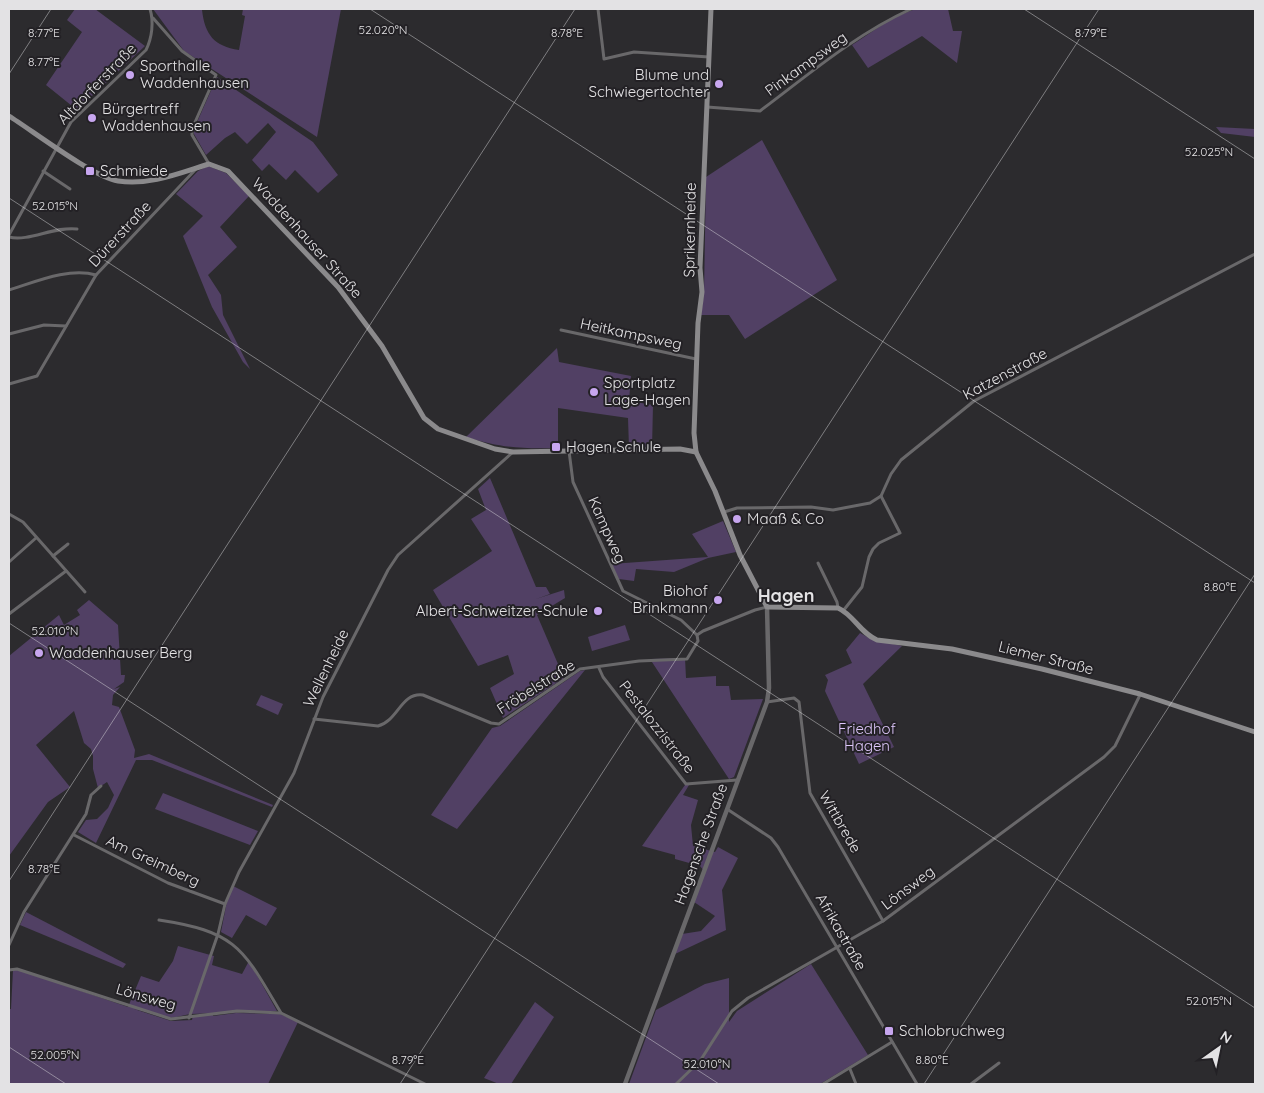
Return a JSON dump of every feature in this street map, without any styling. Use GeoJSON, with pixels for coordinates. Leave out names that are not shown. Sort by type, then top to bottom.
{"type":"FeatureCollection","features":[{"type":"Feature","properties":{"kind":"main road","name":"Sprikernheide"},"geometry":{"type":"LineString","coordinates":[[696,452],[694,433],[696,359],[702,292],[700,268],[711,9]]}},
{"type":"Feature","properties":{"kind":"main road"},"geometry":{"type":"LineString","coordinates":[[9,116],[98,174],[118,181],[172,177],[209,164]]}},
{"type":"Feature","properties":{"kind":"main road","name":"Waddenhauser Straße"},"geometry":{"type":"LineString","coordinates":[[209,164],[216,165],[228,172],[338,287],[382,346],[424,418],[438,429],[494,448],[513,452],[680,449],[696,452]]}},
{"type":"Feature","properties":{"kind":"main road"},"geometry":{"type":"LineString","coordinates":[[696,452],[705,466],[740,555],[767,607],[840,610]]}},
{"type":"Feature","properties":{"kind":"main road","name":"Liemer Straße"},"geometry":{"type":"LineString","coordinates":[[840,610],[866,634],[877,640],[952,649],[987,656],[1140,694],[1255,732]]}},
{"type":"Feature","properties":{"kind":"street","name":"Altdorferstraße"},"geometry":{"type":"LineString","coordinates":[[9,236],[56,146],[71,122],[146,50],[150,42],[153,18],[150,9]]}},
{"type":"Feature","properties":{"kind":"street"},"geometry":{"type":"LineString","coordinates":[[598,9],[604,59],[634,52],[709,57]]}},
{"type":"Feature","properties":{"kind":"street","name":"Pinkampsweg"},"geometry":{"type":"LineString","coordinates":[[707,107],[760,111],[888,19],[911,9]]}},
{"type":"Feature","properties":{"kind":"street"},"geometry":{"type":"LineString","coordinates":[[153,18],[182,51],[216,75],[192,129],[192,135],[209,164]]}},
{"type":"Feature","properties":{"kind":"street","name":"Dürerstraße"},"geometry":{"type":"LineString","coordinates":[[9,384],[37,376],[96,275],[198,167]]}},
{"type":"Feature","properties":{"kind":"street"},"geometry":{"type":"LineString","coordinates":[[43,171],[70,189]]}},
{"type":"Feature","properties":{"kind":"street"},"geometry":{"type":"LineString","coordinates":[[9,236],[17,239],[46,231],[68,228],[77,229]]}},
{"type":"Feature","properties":{"kind":"street","name":"Katzenstraße"},"geometry":{"type":"LineString","coordinates":[[881,496],[891,474],[901,460],[974,401],[1255,254]]}},
{"type":"Feature","properties":{"kind":"street"},"geometry":{"type":"LineString","coordinates":[[9,290],[60,275],[89,273],[96,275]]}},
{"type":"Feature","properties":{"kind":"street"},"geometry":{"type":"LineString","coordinates":[[9,334],[44,325],[66,326]]}},
{"type":"Feature","properties":{"kind":"street","name":"Heitkampsweg"},"geometry":{"type":"LineString","coordinates":[[561,330],[696,359]]}},
{"type":"Feature","properties":{"kind":"street","name":"Kampweg"},"geometry":{"type":"LineString","coordinates":[[568,450],[573,482],[623,591],[681,620],[697,635]]}},
{"type":"Feature","properties":{"kind":"street","name":"Wellenheide"},"geometry":{"type":"LineString","coordinates":[[189,1018],[218,934],[224,904],[238,872],[294,773],[314,718],[367,610],[398,555],[513,452]]}},
{"type":"Feature","properties":{"kind":"street"},"geometry":{"type":"LineString","coordinates":[[724,512],[737,508],[811,507],[827,510],[846,509],[865,505],[881,496],[900,533],[879,543],[873,549],[869,557],[862,587],[840,610]]}},
{"type":"Feature","properties":{"kind":"street"},"geometry":{"type":"LineString","coordinates":[[9,514],[23,522],[85,592]]}},
{"type":"Feature","properties":{"kind":"street"},"geometry":{"type":"LineString","coordinates":[[9,562],[36,538]]}},
{"type":"Feature","properties":{"kind":"street"},"geometry":{"type":"LineString","coordinates":[[53,556],[68,544]]}},
{"type":"Feature","properties":{"kind":"street","name":"Liemer Straße"},"geometry":{"type":"LineString","coordinates":[[818,563],[838,602],[840,610]]}},
{"type":"Feature","properties":{"kind":"street"},"geometry":{"type":"LineString","coordinates":[[9,614],[66,571]]}},
{"type":"Feature","properties":{"kind":"street"},"geometry":{"type":"LineString","coordinates":[[697,635],[746,613],[767,607]]}},
{"type":"Feature","properties":{"kind":"street","name":"Hagensche Straße"},"geometry":{"type":"LineString","coordinates":[[625,1084],[767,702],[769,688],[767,607]]}},
{"type":"Feature","properties":{"kind":"street","name":"Fröbelstraße"},"geometry":{"type":"LineString","coordinates":[[314,718],[378,726],[388,721],[408,697],[416,694],[423,695],[491,723],[499,724],[580,669],[600,668],[639,661],[687,659],[698,641],[697,635]]}},
{"type":"Feature","properties":{"kind":"street","name":"Pestalozzistraße"},"geometry":{"type":"LineString","coordinates":[[600,668],[603,677],[686,784],[738,780]]}},
{"type":"Feature","properties":{"kind":"street","name":"Lönsweg"},"geometry":{"type":"LineString","coordinates":[[676,1084],[700,1061],[732,1011],[740,1004],[883,921],[1104,757],[1115,746],[1140,694]]}},
{"type":"Feature","properties":{"kind":"street","name":"Wittbrede"},"geometry":{"type":"LineString","coordinates":[[767,702],[794,698],[799,702],[810,793],[883,921]]}},
{"type":"Feature","properties":{"kind":"street"},"geometry":{"type":"LineString","coordinates":[[9,945],[24,912],[86,814],[91,796],[101,786]]}},
{"type":"Feature","properties":{"kind":"street","name":"Afrikastraße"},"geometry":{"type":"LineString","coordinates":[[727,809],[771,838],[778,846],[917,1084]]}},
{"type":"Feature","properties":{"kind":"street","name":"Am Greimberg"},"geometry":{"type":"LineString","coordinates":[[74,835],[168,882],[224,904]]}},
{"type":"Feature","properties":{"kind":"street"},"geometry":{"type":"LineString","coordinates":[[160,920],[218,934],[238,948],[250,961],[281,1013]]}},
{"type":"Feature","properties":{"kind":"street","name":"Lönsweg"},"geometry":{"type":"LineString","coordinates":[[9,970],[17,969],[171,1019],[238,1011],[281,1013],[425,1084]]}},
{"type":"Feature","properties":{"kind":"street"},"geometry":{"type":"LineString","coordinates":[[823,1084],[892,1042]]}},
{"type":"Feature","properties":{"kind":"street"},"geometry":{"type":"LineString","coordinates":[[971,1084],[999,1063]]}},
{"type":"Feature","properties":{"kind":"street"},"geometry":{"type":"LineString","coordinates":[[850,1069],[856,1084]]}},
{"type":"Feature","properties":{"kind":"green space"},"geometry":{"type":"Polygon","coordinates":[[[75,9],[95,9],[145,46],[77,110],[46,85],[82,32],[67,20],[75,9]]]}},
{"type":"Feature","properties":{"kind":"green space"},"geometry":{"type":"Polygon","coordinates":[[[153,9],[202,10],[208,33],[212,38],[223,46],[239,50],[245,16],[242,15],[243,9],[341,9],[317,137],[184,51],[153,9]]]}},
{"type":"Feature","properties":{"kind":"green space"},"geometry":{"type":"Polygon","coordinates":[[[915,9],[948,9],[953,31],[962,31],[957,63],[922,36],[868,68],[852,45],[891,19],[915,9]]]}},
{"type":"Feature","properties":{"kind":"green space"},"geometry":{"type":"Polygon","coordinates":[[[217,77],[313,142],[338,175],[318,193],[295,170],[286,180],[269,164],[262,171],[252,160],[276,132],[268,123],[247,144],[235,132],[225,138],[206,155],[194,134],[194,129],[217,77]]]}},
{"type":"Feature","properties":{"kind":"green space"},"geometry":{"type":"Polygon","coordinates":[[[1216,127],[1255,129],[1255,137],[1221,133],[1216,127]]]}},
{"type":"Feature","properties":{"kind":"green space"},"geometry":{"type":"Polygon","coordinates":[[[762,140],[837,280],[745,339],[729,315],[701,315],[704,293],[706,177],[762,140]]]}},
{"type":"Feature","properties":{"kind":"green space"},"geometry":{"type":"Polygon","coordinates":[[[208,166],[226,173],[249,196],[220,227],[237,247],[208,275],[221,295],[223,315],[250,369],[243,362],[212,307],[183,236],[203,216],[176,194],[198,171],[208,166]]]}},
{"type":"Feature","properties":{"kind":"green space"},"geometry":{"type":"Polygon","coordinates":[[[557,348],[559,362],[631,376],[629,401],[653,405],[652,448],[629,448],[628,418],[558,408],[558,448],[512,447],[490,444],[466,437],[557,348]]]}},
{"type":"Feature","properties":{"kind":"green space"},"geometry":{"type":"Polygon","coordinates":[[[490,478],[536,587],[546,587],[550,594],[536,599],[564,590],[565,598],[537,615],[564,678],[503,718],[490,688],[514,674],[508,655],[478,666],[433,590],[492,551],[471,519],[486,510],[478,489],[490,478]]]}},
{"type":"Feature","properties":{"kind":"green space"},"geometry":{"type":"Polygon","coordinates":[[[723,521],[736,552],[708,558],[674,572],[636,569],[634,581],[619,579],[611,564],[708,557],[692,534],[723,521]]]}},
{"type":"Feature","properties":{"kind":"green space"},"geometry":{"type":"Polygon","coordinates":[[[89,600],[118,625],[121,675],[125,675],[124,682],[114,689],[120,687],[113,695],[112,705],[119,707],[135,750],[134,758],[149,754],[273,805],[272,807],[152,760],[136,760],[96,843],[78,832],[86,820],[97,819],[108,808],[114,795],[107,782],[98,788],[93,769],[91,749],[84,743],[74,711],[36,745],[70,787],[48,802],[9,856],[9,656],[59,615],[64,625],[80,615],[77,610],[89,600]]]}},
{"type":"Feature","properties":{"kind":"green space"},"geometry":{"type":"Polygon","coordinates":[[[625,625],[630,640],[592,651],[588,637],[625,625]]]}},
{"type":"Feature","properties":{"kind":"green space","name":"Friedhof Hagen"},"geometry":{"type":"Polygon","coordinates":[[[860,633],[871,639],[902,646],[863,684],[894,747],[859,764],[825,691],[828,680],[825,675],[852,663],[846,650],[860,633]]]}},
{"type":"Feature","properties":{"kind":"green space"},"geometry":{"type":"Polygon","coordinates":[[[685,658],[686,678],[716,676],[716,686],[729,686],[731,700],[763,699],[734,777],[729,779],[650,659],[685,658]]]}},
{"type":"Feature","properties":{"kind":"green space"},"geometry":{"type":"Polygon","coordinates":[[[585,670],[457,829],[431,815],[492,728],[500,726],[580,671],[585,670]]]}},
{"type":"Feature","properties":{"kind":"green space"},"geometry":{"type":"Polygon","coordinates":[[[261,695],[283,704],[278,715],[256,705],[261,695]]]}},
{"type":"Feature","properties":{"kind":"green space"},"geometry":{"type":"Polygon","coordinates":[[[685,785],[689,785],[683,795],[698,800],[691,825],[693,846],[715,852],[718,847],[738,858],[722,890],[726,930],[675,954],[682,934],[701,931],[715,916],[694,902],[705,872],[700,866],[675,859],[675,855],[642,846],[685,785]]]}},
{"type":"Feature","properties":{"kind":"green space"},"geometry":{"type":"Polygon","coordinates":[[[163,793],[258,831],[250,845],[155,809],[163,793]]]}},
{"type":"Feature","properties":{"kind":"green space"},"geometry":{"type":"Polygon","coordinates":[[[233,886],[277,908],[266,926],[246,915],[232,938],[221,932],[227,901],[233,886]]]}},
{"type":"Feature","properties":{"kind":"green space"},"geometry":{"type":"Polygon","coordinates":[[[26,912],[126,964],[123,968],[20,925],[26,912]]]}},
{"type":"Feature","properties":{"kind":"green space"},"geometry":{"type":"Polygon","coordinates":[[[178,946],[214,956],[212,965],[242,974],[249,961],[277,1011],[190,1014],[172,1018],[134,1009],[171,1021],[192,1020],[193,1015],[213,1016],[236,1013],[280,1014],[298,1022],[268,1084],[9,1084],[9,1009],[11,1009],[13,970],[20,970],[128,1007],[141,976],[159,982],[173,961],[178,946]]]}},
{"type":"Feature","properties":{"kind":"green space"},"geometry":{"type":"Polygon","coordinates":[[[811,964],[868,1055],[820,1084],[629,1084],[656,1010],[705,984],[729,978],[729,1022],[737,1011],[811,964]]]}},
{"type":"Feature","properties":{"kind":"green space"},"geometry":{"type":"Polygon","coordinates":[[[535,1002],[554,1017],[511,1084],[499,1084],[484,1078],[535,1002]]]}},
{"type":"Feature","properties":{"kind":"place","name":"Sporthalle Waddenhausen"},"geometry":{"type":"Point","coordinates":[130,75]}},
{"type":"Feature","properties":{"kind":"place","name":"Blume und Schwiegertochter"},"geometry":{"type":"Point","coordinates":[719,84]}},
{"type":"Feature","properties":{"kind":"place","name":"Bürgertreff Waddenhausen"},"geometry":{"type":"Point","coordinates":[92,118]}},
{"type":"Feature","properties":{"kind":"place","name":"Schmiede"},"geometry":{"type":"Point","coordinates":[90,171]}},
{"type":"Feature","properties":{"kind":"place","name":"Sportplatz Lage-Hagen"},"geometry":{"type":"Point","coordinates":[594,392]}},
{"type":"Feature","properties":{"kind":"place","name":"Hagen Schule"},"geometry":{"type":"Point","coordinates":[556,447]}},
{"type":"Feature","properties":{"kind":"place","name":"Maaß & Co"},"geometry":{"type":"Point","coordinates":[737,519]}},
{"type":"Feature","properties":{"kind":"place","name":"Biohof Brinkmann"},"geometry":{"type":"Point","coordinates":[718,600]}},
{"type":"Feature","properties":{"kind":"place","name":"Albert-Schweitzer-Schule"},"geometry":{"type":"Point","coordinates":[598,611]}},
{"type":"Feature","properties":{"kind":"place","name":"Waddenhauser Berg"},"geometry":{"type":"Point","coordinates":[39,653]}},
{"type":"Feature","properties":{"kind":"place","name":"Schlobruchweg"},"geometry":{"type":"Point","coordinates":[889,1031]}},
{"type":"Feature","properties":{"kind":"district","name":"Hagen"},"geometry":{"type":"Point","coordinates":[786,596]}}]}
